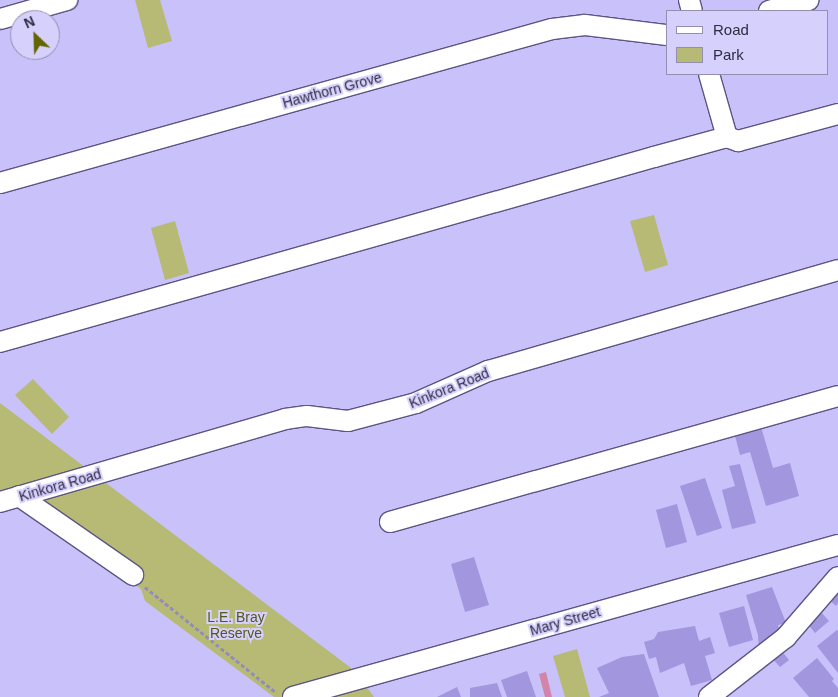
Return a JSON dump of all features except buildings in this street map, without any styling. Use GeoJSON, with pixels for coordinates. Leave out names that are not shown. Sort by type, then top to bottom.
{"type":"FeatureCollection","features":[{"type":"Feature","properties":{"kind":"street"},"geometry":{"type":"LineString","coordinates":[[0,19],[66,0]]}},
{"type":"Feature","properties":{"kind":"street"},"geometry":{"type":"LineString","coordinates":[[773,10],[809,0]]}},
{"type":"Feature","properties":{"kind":"street","name":"Hawthorn Grove"},"geometry":{"type":"LineString","coordinates":[[0,183],[552,29],[585,25],[666,35]]}},
{"type":"Feature","properties":{"kind":"street"},"geometry":{"type":"LineString","coordinates":[[709,75],[727,137]]}},
{"type":"Feature","properties":{"kind":"street"},"geometry":{"type":"LineString","coordinates":[[0,342],[727,137],[738,142],[838,114]]}},
{"type":"Feature","properties":{"kind":"street","name":"Kinkora Road"},"geometry":{"type":"LineString","coordinates":[[0,502],[285,419],[307,416],[348,421],[416,403],[488,371],[838,270]]}},
{"type":"Feature","properties":{"kind":"street"},"geometry":{"type":"LineString","coordinates":[[390,522],[838,396]]}},
{"type":"Feature","properties":{"kind":"street"},"geometry":{"type":"LineString","coordinates":[[19,496],[133,575]]}},
{"type":"Feature","properties":{"kind":"street","name":"Mary Street"},"geometry":{"type":"LineString","coordinates":[[293,697],[838,545]]}},
{"type":"Feature","properties":{"kind":"street"},"geometry":{"type":"LineString","coordinates":[[709,697],[786,638],[838,577]]}},
{"type":"Feature","properties":{"kind":"path"},"geometry":{"type":"LineString","coordinates":[[133,575],[230,658],[283,697]]}},
{"type":"Feature","properties":{"kind":"green space"},"geometry":{"type":"Polygon","coordinates":[[[135,0],[160,0],[172,41],[148,48],[135,0]]]}},
{"type":"Feature","properties":{"kind":"green space"},"geometry":{"type":"Polygon","coordinates":[[[654,215],[668,265],[645,272],[630,221],[654,215]]]}},
{"type":"Feature","properties":{"kind":"green space"},"geometry":{"type":"Polygon","coordinates":[[[175,221],[189,273],[165,280],[151,228],[175,221]]]}},
{"type":"Feature","properties":{"kind":"green space"},"geometry":{"type":"Polygon","coordinates":[[[33,379],[69,417],[52,434],[15,395],[33,379]]]}},
{"type":"Feature","properties":{"kind":"green space","name":"L.E. Bray Reserve"},"geometry":{"type":"Polygon","coordinates":[[[0,403],[355,671],[374,697],[274,697],[145,601],[141,589],[64,533],[0,496],[0,403]]]}},
{"type":"Feature","properties":{"kind":"green space"},"geometry":{"type":"Polygon","coordinates":[[[577,649],[590,697],[565,697],[553,656],[577,649]]]}},
{"type":"Feature","properties":{"kind":"shaded area"},"geometry":{"type":"Polygon","coordinates":[[[546,672],[552,697],[545,697],[539,674],[546,672]]]}}]}
